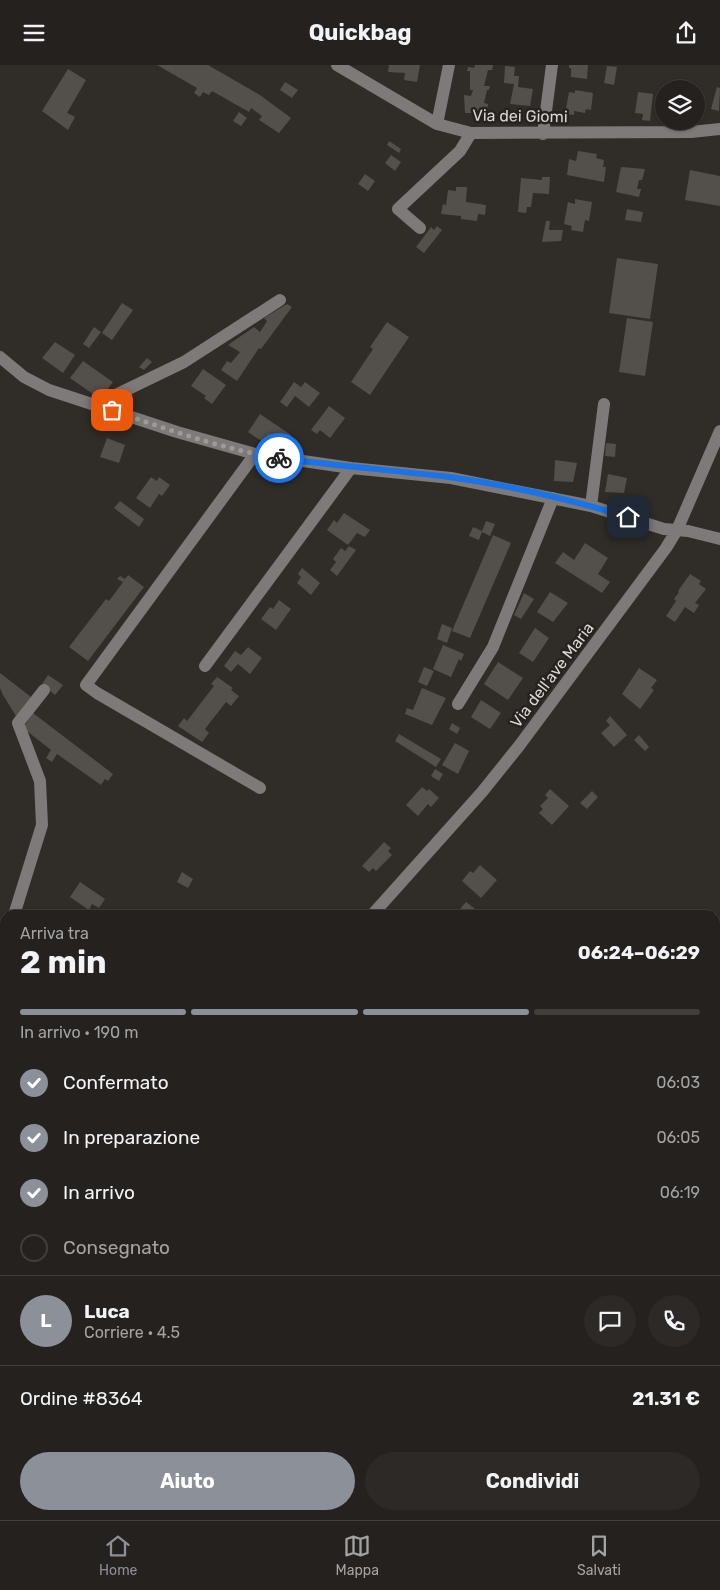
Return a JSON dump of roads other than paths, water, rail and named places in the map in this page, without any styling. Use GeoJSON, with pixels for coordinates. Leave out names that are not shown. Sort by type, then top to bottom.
{"type":"FeatureCollection","features":[{"type":"Feature","properties":{"kind":"street","name":"Via dei Giomi"},"geometry":{"type":"LineString","coordinates":[[337,65],[438,123],[471,133],[691,132],[720,129]]}},
{"type":"Feature","properties":{"kind":"street"},"geometry":{"type":"LineString","coordinates":[[438,123],[449,65]]}},
{"type":"Feature","properties":{"kind":"street"},"geometry":{"type":"LineString","coordinates":[[543,134],[552,65]]}},
{"type":"Feature","properties":{"kind":"street"},"geometry":{"type":"LineString","coordinates":[[420,228],[398,209],[460,151],[471,133]]}},
{"type":"Feature","properties":{"kind":"street"},"geometry":{"type":"LineString","coordinates":[[95,405],[184,362],[280,300]]}},
{"type":"Feature","properties":{"kind":"street"},"geometry":{"type":"LineString","coordinates":[[0,357],[24,377],[49,390],[177,432],[255,454],[351,468],[451,478],[553,497],[591,506],[664,529],[720,539]]}},
{"type":"Feature","properties":{"kind":"street"},"geometry":{"type":"LineString","coordinates":[[591,506],[604,404]]}},
{"type":"Feature","properties":{"kind":"street","name":"Via dell'ave Maria"},"geometry":{"type":"LineString","coordinates":[[376,910],[482,792],[519,746],[637,588],[677,530],[720,431]]}},
{"type":"Feature","properties":{"kind":"street"},"geometry":{"type":"LineString","coordinates":[[255,454],[86,685],[96,693],[260,788]]}},
{"type":"Feature","properties":{"kind":"street"},"geometry":{"type":"LineString","coordinates":[[205,666],[351,468]]}},
{"type":"Feature","properties":{"kind":"street"},"geometry":{"type":"LineString","coordinates":[[458,704],[493,647],[553,497]]}},
{"type":"Feature","properties":{"kind":"street"},"geometry":{"type":"LineString","coordinates":[[16,910],[42,825],[40,781],[18,723],[44,690]]}}]}
